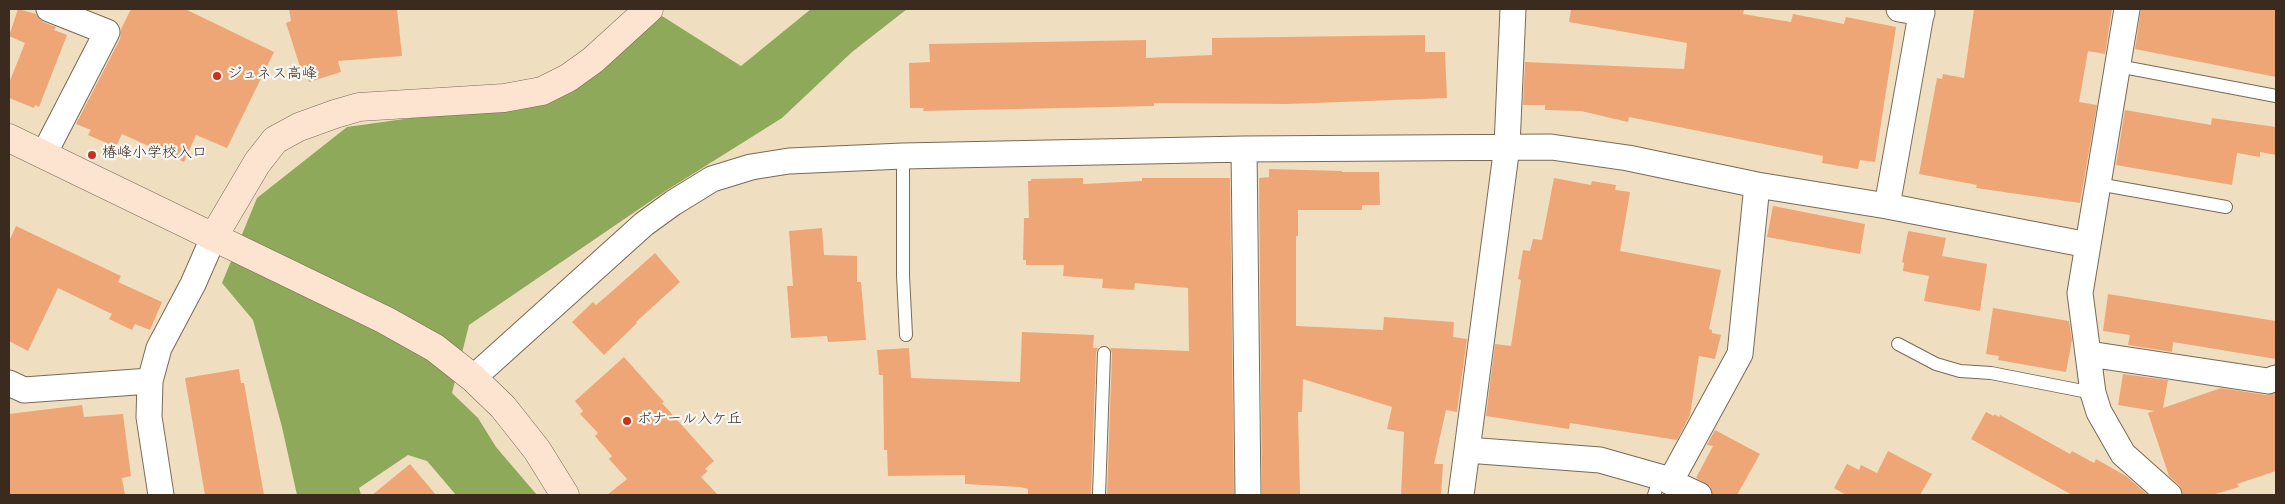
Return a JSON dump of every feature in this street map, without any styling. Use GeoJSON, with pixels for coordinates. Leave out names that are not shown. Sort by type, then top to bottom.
{"type":"FeatureCollection","features":[{"type":"Feature","properties":{"kind":"street"},"geometry":{"type":"LineString","coordinates":[[44,154],[107,32],[48,9]]}},
{"type":"Feature","properties":{"kind":"street"},"geometry":{"type":"LineString","coordinates":[[161,495],[149,417],[150,381],[159,348],[193,284],[214,236],[257,163],[276,140],[299,127],[359,107],[504,98],[542,91],[568,78],[593,60],[649,9]]}},
{"type":"Feature","properties":{"kind":"street"},"geometry":{"type":"LineString","coordinates":[[1461,495],[1507,146],[1513,9]]}},
{"type":"Feature","properties":{"kind":"street"},"geometry":{"type":"LineString","coordinates":[[2127,9],[2080,293],[2093,393],[2099,412],[2124,454],[2168,495]]}},
{"type":"Feature","properties":{"kind":"street"},"geometry":{"type":"LineString","coordinates":[[1887,206],[1914,10]]}},
{"type":"Feature","properties":{"kind":"street"},"geometry":{"type":"LineString","coordinates":[[9,138],[385,320],[434,348],[473,378],[503,407],[537,450],[565,495]]}},
{"type":"Feature","properties":{"kind":"street"},"geometry":{"type":"LineString","coordinates":[[473,378],[644,224],[712,179],[751,167],[789,161],[903,156],[1244,149],[1551,146],[1628,158],[1757,185],[1887,206],[2088,245]]}},
{"type":"Feature","properties":{"kind":"street"},"geometry":{"type":"LineString","coordinates":[[1244,149],[1248,495]]}},
{"type":"Feature","properties":{"kind":"street"},"geometry":{"type":"LineString","coordinates":[[1661,485],[1740,354],[1757,185]]}},
{"type":"Feature","properties":{"kind":"street"},"geometry":{"type":"LineString","coordinates":[[2089,354],[2268,381],[2276,378]]}},
{"type":"Feature","properties":{"kind":"street"},"geometry":{"type":"LineString","coordinates":[[9,383],[24,390],[150,381]]}},
{"type":"Feature","properties":{"kind":"street"},"geometry":{"type":"LineString","coordinates":[[1467,450],[1600,460],[1661,485],[1699,495]]}},
{"type":"Feature","properties":{"kind":"lane"},"geometry":{"type":"LineString","coordinates":[[2118,66],[2276,96]]}},
{"type":"Feature","properties":{"kind":"lane"},"geometry":{"type":"LineString","coordinates":[[903,156],[902,275],[906,335]]}},
{"type":"Feature","properties":{"kind":"lane"},"geometry":{"type":"LineString","coordinates":[[2098,184],[2226,207]]}},
{"type":"Feature","properties":{"kind":"lane"},"geometry":{"type":"LineString","coordinates":[[1898,344],[1936,364],[1960,371],[1991,373],[2093,393]]}},
{"type":"Feature","properties":{"kind":"lane"},"geometry":{"type":"LineString","coordinates":[[1099,495],[1104,353]]}},
{"type":"Feature","properties":{"kind":"green space"},"geometry":{"type":"Polygon","coordinates":[[[811,9],[907,9],[852,52],[782,118],[664,192],[469,325],[452,393],[478,418],[496,447],[537,495],[456,495],[427,461],[408,455],[359,488],[361,495],[297,495],[282,427],[253,320],[222,283],[257,198],[347,127],[475,109],[662,16],[741,66],[811,9]]]}},
{"type":"Feature","properties":{"kind":"building"},"geometry":{"type":"Polygon","coordinates":[[[18,9],[36,14],[43,22],[56,27],[54,30],[67,35],[39,107],[35,105],[34,108],[9,98],[9,83],[25,43],[9,36],[18,9]]]}},
{"type":"Feature","properties":{"kind":"building"},"geometry":{"type":"Polygon","coordinates":[[[131,9],[185,9],[274,52],[227,148],[196,135],[184,162],[122,134],[116,147],[88,135],[91,130],[76,124],[120,39],[121,29],[131,9]]]}},
{"type":"Feature","properties":{"kind":"building"},"geometry":{"type":"Polygon","coordinates":[[[289,9],[397,9],[402,56],[338,61],[341,72],[309,82],[306,72],[302,73],[286,23],[291,21],[289,9]]]}},
{"type":"Feature","properties":{"kind":"building"},"geometry":{"type":"Polygon","coordinates":[[[1571,9],[1744,9],[1743,14],[1791,22],[1793,14],[1844,24],[1846,17],[1896,27],[1875,162],[1860,160],[1858,169],[1822,163],[1823,156],[1629,117],[1628,122],[1581,111],[1545,110],[1545,105],[1523,105],[1525,62],[1684,69],[1687,43],[1569,22],[1571,9]]]}},
{"type":"Feature","properties":{"kind":"building"},"geometry":{"type":"Polygon","coordinates":[[[1974,9],[2112,9],[2105,54],[2088,51],[2079,102],[2097,105],[2080,203],[1976,188],[1977,185],[1919,174],[1937,78],[1942,79],[1943,74],[1964,78],[1974,9]]]}},
{"type":"Feature","properties":{"kind":"building"},"geometry":{"type":"Polygon","coordinates":[[[2141,9],[2276,9],[2276,77],[2135,49],[2141,9]]]}},
{"type":"Feature","properties":{"kind":"building"},"geometry":{"type":"Polygon","coordinates":[[[1425,35],[1425,52],[1445,52],[1447,98],[1288,104],[1154,103],[1154,106],[923,111],[924,108],[910,108],[909,63],[930,62],[929,44],[1146,40],[1146,58],[1212,55],[1212,38],[1425,35]]]}},
{"type":"Feature","properties":{"kind":"building"},"geometry":{"type":"Polygon","coordinates":[[[2125,110],[2211,125],[2212,118],[2276,127],[2276,155],[2260,152],[2260,157],[2237,153],[2232,185],[2116,165],[2125,110]]]}},
{"type":"Feature","properties":{"kind":"building"},"geometry":{"type":"Polygon","coordinates":[[[1269,169],[1379,172],[1380,205],[1362,205],[1362,210],[1298,210],[1298,236],[1296,236],[1296,326],[1383,330],[1384,317],[1454,322],[1453,337],[1467,339],[1457,412],[1446,410],[1434,464],[1443,464],[1441,495],[1401,495],[1404,432],[1387,429],[1392,407],[1303,379],[1302,412],[1298,412],[1300,495],[1262,495],[1259,178],[1269,177],[1269,169]]]}},
{"type":"Feature","properties":{"kind":"building"},"geometry":{"type":"Polygon","coordinates":[[[1083,178],[1083,184],[1142,181],[1142,178],[1230,178],[1234,495],[1107,495],[1112,353],[1110,348],[1189,351],[1188,288],[1135,283],[1134,290],[1102,288],[1103,279],[1063,276],[1064,265],[1026,265],[1026,260],[1023,260],[1024,218],[1029,218],[1028,181],[1031,181],[1031,179],[1083,178]]]}},
{"type":"Feature","properties":{"kind":"building"},"geometry":{"type":"Polygon","coordinates":[[[1554,178],[1591,185],[1592,181],[1616,185],[1615,190],[1630,192],[1620,251],[1721,270],[1709,329],[1712,330],[1712,333],[1721,335],[1715,359],[1699,356],[1690,415],[1677,440],[1570,423],[1569,429],[1486,416],[1495,344],[1511,346],[1521,280],[1518,279],[1523,250],[1530,251],[1533,239],[1542,240],[1554,178]]]}},
{"type":"Feature","properties":{"kind":"building"},"geometry":{"type":"Polygon","coordinates":[[[1773,206],[1865,224],[1860,254],[1767,237],[1773,206]]]}},
{"type":"Feature","properties":{"kind":"building"},"geometry":{"type":"Polygon","coordinates":[[[16,226],[121,276],[118,282],[162,302],[150,330],[135,324],[132,330],[109,319],[112,314],[58,288],[28,351],[9,341],[9,241],[16,226]]]}},
{"type":"Feature","properties":{"kind":"building"},"geometry":{"type":"Polygon","coordinates":[[[822,228],[824,255],[857,256],[857,282],[861,282],[866,340],[828,342],[827,336],[791,338],[787,286],[793,286],[789,231],[822,228]]]}},
{"type":"Feature","properties":{"kind":"building"},"geometry":{"type":"Polygon","coordinates":[[[1909,231],[1946,238],[1942,256],[1987,264],[1980,311],[1924,301],[1929,276],[1903,271],[1904,263],[1902,262],[1909,231]]]}},
{"type":"Feature","properties":{"kind":"building"},"geometry":{"type":"Polygon","coordinates":[[[655,253],[680,282],[636,322],[604,355],[572,322],[593,302],[596,305],[655,253]]]}},
{"type":"Feature","properties":{"kind":"building"},"geometry":{"type":"Polygon","coordinates":[[[2108,294],[2276,321],[2276,359],[2173,342],[2172,352],[2128,345],[2130,335],[2103,331],[2108,294]]]}},
{"type":"Feature","properties":{"kind":"building"},"geometry":{"type":"Polygon","coordinates":[[[1993,308],[2069,321],[2072,340],[2066,372],[1998,360],[1999,356],[1986,354],[1993,308]]]}},
{"type":"Feature","properties":{"kind":"building"},"geometry":{"type":"Polygon","coordinates":[[[1022,332],[1094,335],[1093,348],[1098,348],[1096,353],[1091,495],[1028,495],[1028,489],[1020,487],[965,484],[965,475],[888,476],[887,450],[884,450],[883,375],[879,375],[877,350],[909,348],[911,378],[1020,382],[1022,332]]]}},
{"type":"Feature","properties":{"kind":"building","name":"ボナール入ケ丘"},"geometry":{"type":"Polygon","coordinates":[[[624,357],[714,461],[705,469],[708,471],[701,477],[718,495],[607,495],[627,479],[609,459],[612,456],[595,436],[598,433],[580,414],[583,411],[575,401],[624,357]]]}},
{"type":"Feature","properties":{"kind":"building"},"geometry":{"type":"Polygon","coordinates":[[[239,369],[241,383],[244,383],[264,495],[205,495],[185,378],[239,369]]]}},
{"type":"Feature","properties":{"kind":"building"},"geometry":{"type":"Polygon","coordinates":[[[2123,374],[2168,380],[2163,408],[2221,388],[2266,395],[2276,393],[2276,471],[2237,484],[2239,487],[2212,495],[2183,495],[2179,485],[2169,476],[2148,413],[2154,411],[2118,405],[2123,374]]]}},
{"type":"Feature","properties":{"kind":"building"},"geometry":{"type":"Polygon","coordinates":[[[82,405],[84,417],[123,414],[131,476],[122,478],[125,495],[9,495],[9,414],[82,405]]]}},
{"type":"Feature","properties":{"kind":"building"},"geometry":{"type":"Polygon","coordinates":[[[1986,412],[1994,416],[1994,414],[1999,417],[2000,415],[2070,454],[2072,451],[2094,463],[2096,459],[2126,476],[2148,495],[2072,495],[1971,439],[1986,412]]]}},
{"type":"Feature","properties":{"kind":"building"},"geometry":{"type":"Polygon","coordinates":[[[1715,430],[1760,454],[1737,495],[1713,495],[1710,486],[1696,478],[1713,446],[1707,445],[1715,430]]]}},
{"type":"Feature","properties":{"kind":"building"},"geometry":{"type":"Polygon","coordinates":[[[1888,451],[1932,474],[1920,495],[1846,495],[1834,488],[1847,464],[1859,470],[1861,465],[1877,473],[1888,451]]]}},
{"type":"Feature","properties":{"kind":"building"},"geometry":{"type":"Polygon","coordinates":[[[410,464],[436,495],[372,495],[410,464]]]}},
{"type":"Feature","properties":{"kind":"place","name":"ジュネス高峰"},"geometry":{"type":"Point","coordinates":[217,76]}},
{"type":"Feature","properties":{"kind":"place","name":"椿峰小学校入口"},"geometry":{"type":"Point","coordinates":[92,155]}},
{"type":"Feature","properties":{"kind":"place","name":"ボナール入ケ丘"},"geometry":{"type":"Point","coordinates":[627,421]}}]}
